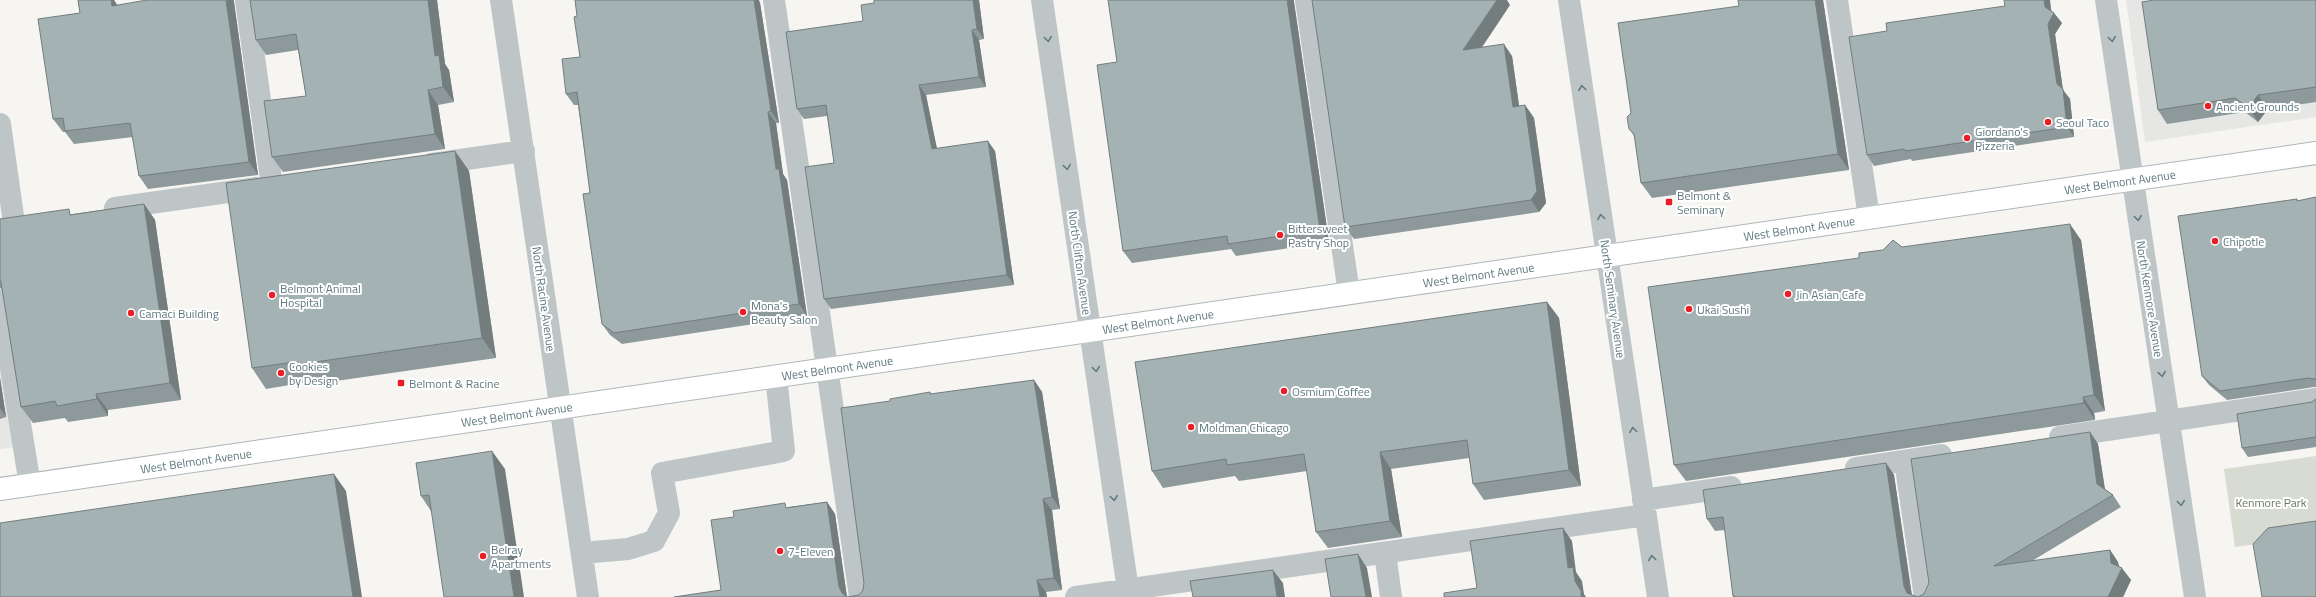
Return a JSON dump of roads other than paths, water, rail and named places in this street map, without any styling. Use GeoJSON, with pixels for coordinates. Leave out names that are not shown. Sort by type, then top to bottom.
{"type":"FeatureCollection","features":[{"type":"Feature","properties":{"kind":"main road","name":"West Belmont Avenue"},"geometry":{"type":"LineString","coordinates":[[0,489],[2316,153]]}},
{"type":"Feature","properties":{"kind":"street"},"geometry":{"type":"LineString","coordinates":[[246,0],[272,186]]}},
{"type":"Feature","properties":{"kind":"street","name":"North Racine Avenue"},"geometry":{"type":"LineString","coordinates":[[501,0],[588,597]]}},
{"type":"Feature","properties":{"kind":"street"},"geometry":{"type":"LineString","coordinates":[[774,0],[860,597]]}},
{"type":"Feature","properties":{"kind":"street","name":"North Clifton Avenue"},"geometry":{"type":"LineString","coordinates":[[1042,0],[1128,593]]}},
{"type":"Feature","properties":{"kind":"street"},"geometry":{"type":"LineString","coordinates":[[1306,0],[1349,293]]}},
{"type":"Feature","properties":{"kind":"street","name":"North Seminary Avenue"},"geometry":{"type":"LineString","coordinates":[[1569,0],[1658,597]]}},
{"type":"Feature","properties":{"kind":"street"},"geometry":{"type":"LineString","coordinates":[[1838,0],[1869,218]]}},
{"type":"Feature","properties":{"kind":"street","name":"North Kenmore Avenue"},"geometry":{"type":"LineString","coordinates":[[2106,0],[2195,597]]}},
{"type":"Feature","properties":{"kind":"street"},"geometry":{"type":"LineString","coordinates":[[0,124],[7,223],[38,219]]}},
{"type":"Feature","properties":{"kind":"street"},"geometry":{"type":"LineString","coordinates":[[414,167],[524,151]]}},
{"type":"Feature","properties":{"kind":"street"},"geometry":{"type":"LineString","coordinates":[[92,212],[296,183]]}},
{"type":"Feature","properties":{"kind":"street"},"geometry":{"type":"LineString","coordinates":[[0,300],[30,485]]}},
{"type":"Feature","properties":{"kind":"street"},"geometry":{"type":"LineString","coordinates":[[582,553],[628,549],[654,541],[669,513],[662,472],[784,451],[776,376]]}},
{"type":"Feature","properties":{"kind":"street"},"geometry":{"type":"LineString","coordinates":[[2039,440],[2316,399]]}},
{"type":"Feature","properties":{"kind":"street"},"geometry":{"type":"LineString","coordinates":[[1834,471],[1960,452]]}},
{"type":"Feature","properties":{"kind":"street"},"geometry":{"type":"LineString","coordinates":[[1905,461],[1925,597]]}},
{"type":"Feature","properties":{"kind":"street"},"geometry":{"type":"LineString","coordinates":[[1076,597],[1128,593],[1385,553],[1644,508],[1747,484]]}},
{"type":"Feature","properties":{"kind":"street"},"geometry":{"type":"LineString","coordinates":[[1385,553],[1391,597]]}},
{"type":"Feature","properties":{"kind":"place","name":"Ancient Grounds"},"geometry":{"type":"Point","coordinates":[2208,106]}},
{"type":"Feature","properties":{"kind":"place","name":"Seoul Taco"},"geometry":{"type":"Point","coordinates":[2048,122]}},
{"type":"Feature","properties":{"kind":"place","name":"Giordano's Pizzeria"},"geometry":{"type":"Point","coordinates":[1967,138]}},
{"type":"Feature","properties":{"kind":"place","name":"Belmont & Seminary"},"geometry":{"type":"Point","coordinates":[1669,202]}},
{"type":"Feature","properties":{"kind":"place","name":"Bittersweet Pastry Shop"},"geometry":{"type":"Point","coordinates":[1280,235]}},
{"type":"Feature","properties":{"kind":"place","name":"Chipotle"},"geometry":{"type":"Point","coordinates":[2215,241]}},
{"type":"Feature","properties":{"kind":"place","name":"Jin Asian Cafe"},"geometry":{"type":"Point","coordinates":[1788,294]}},
{"type":"Feature","properties":{"kind":"place","name":"Belmont Animal Hospital"},"geometry":{"type":"Point","coordinates":[272,295]}},
{"type":"Feature","properties":{"kind":"place","name":"Ukai Sushi"},"geometry":{"type":"Point","coordinates":[1689,309]}},
{"type":"Feature","properties":{"kind":"place","name":"Mona's Beauty Salon"},"geometry":{"type":"Point","coordinates":[743,312]}},
{"type":"Feature","properties":{"kind":"place","name":"Camaci Building"},"geometry":{"type":"Point","coordinates":[131,313]}},
{"type":"Feature","properties":{"kind":"place","name":"Cookies by Design"},"geometry":{"type":"Point","coordinates":[281,373]}},
{"type":"Feature","properties":{"kind":"place","name":"Belmont & Racine"},"geometry":{"type":"Point","coordinates":[401,383]}},
{"type":"Feature","properties":{"kind":"place","name":"Osmium Coffee"},"geometry":{"type":"Point","coordinates":[1284,391]}},
{"type":"Feature","properties":{"kind":"place","name":"Moldman Chicago"},"geometry":{"type":"Point","coordinates":[1191,427]}},
{"type":"Feature","properties":{"kind":"place","name":"7-Eleven"},"geometry":{"type":"Point","coordinates":[780,551]}},
{"type":"Feature","properties":{"kind":"place","name":"Belray Apartments"},"geometry":{"type":"Point","coordinates":[483,556]}},
{"type":"Feature","properties":{"kind":"park label","name":"Kenmore Park"},"geometry":{"type":"Point","coordinates":[2271,502]}}]}
